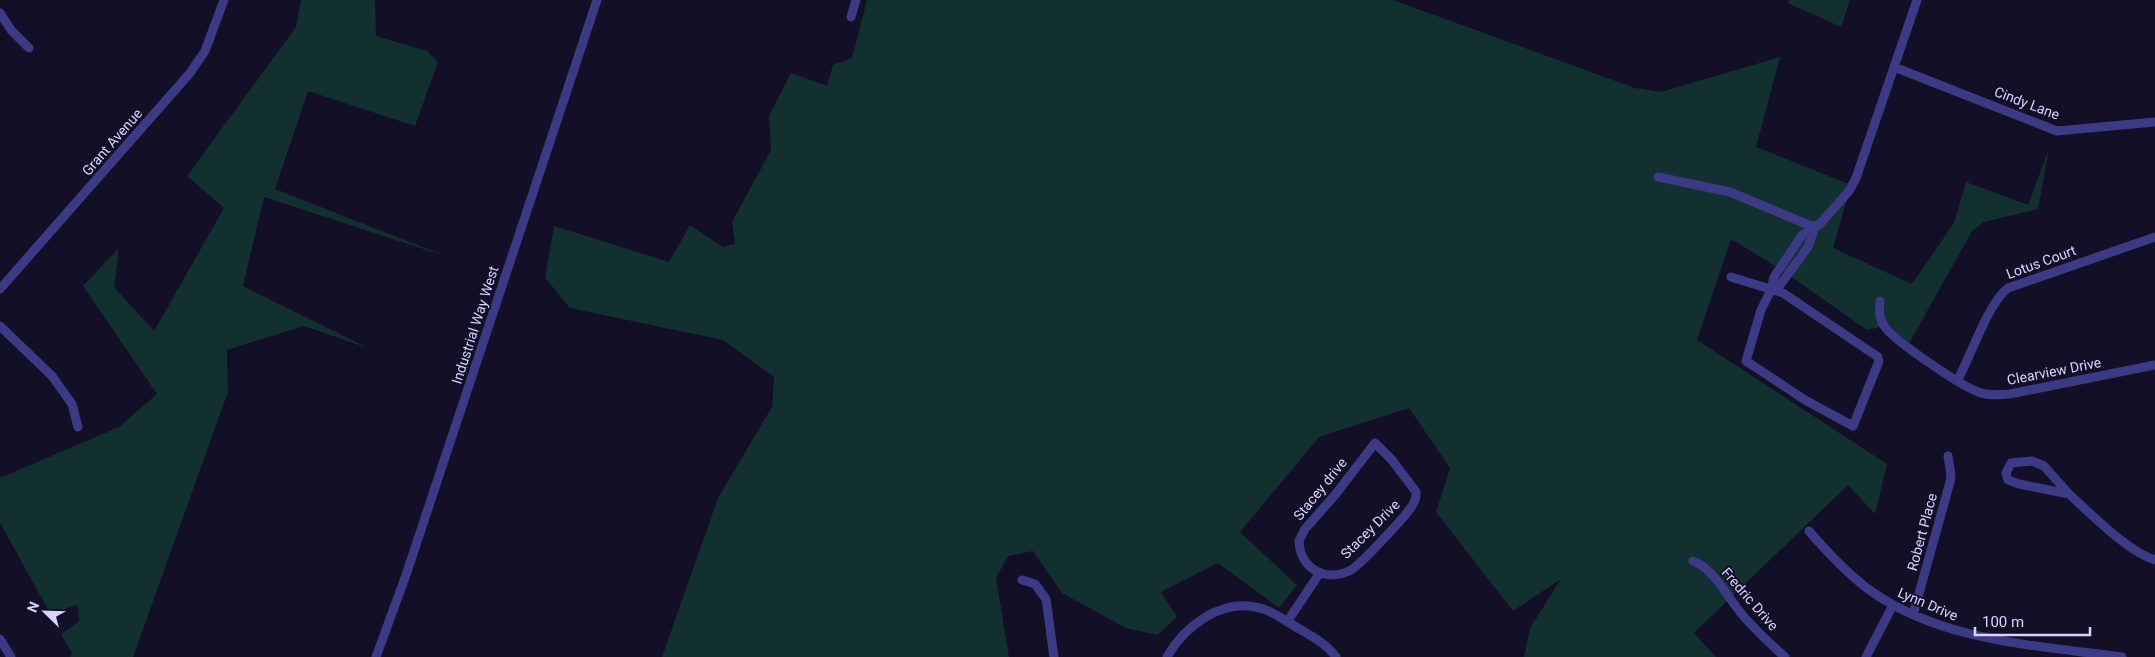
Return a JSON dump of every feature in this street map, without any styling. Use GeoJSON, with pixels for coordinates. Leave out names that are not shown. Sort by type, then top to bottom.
{"type":"FeatureCollection","features":[{"type":"Feature","properties":{"kind":"street","name":"Grant Avenue"},"geometry":{"type":"LineString","coordinates":[[0,290],[190,73],[205,51],[224,0]]}},
{"type":"Feature","properties":{"kind":"street","name":"Industrial Way West"},"geometry":{"type":"LineString","coordinates":[[376,657],[404,583],[597,0]]}},
{"type":"Feature","properties":{"kind":"street"},"geometry":{"type":"LineString","coordinates":[[851,17],[856,0]]}},
{"type":"Feature","properties":{"kind":"street"},"geometry":{"type":"LineString","coordinates":[[1731,277],[1771,290],[1783,293],[1879,358],[1853,426],[1805,400],[1746,361],[1761,310],[1771,290],[1774,278],[1803,234],[1819,226],[1854,184],[1917,0]]}},
{"type":"Feature","properties":{"kind":"street"},"geometry":{"type":"LineString","coordinates":[[0,13],[12,30],[29,48]]}},
{"type":"Feature","properties":{"kind":"street","name":"Cindy Lane"},"geometry":{"type":"LineString","coordinates":[[1894,67],[2057,131],[2155,122]]}},
{"type":"Feature","properties":{"kind":"street"},"geometry":{"type":"LineString","coordinates":[[1658,177],[1730,192],[1813,228]]}},
{"type":"Feature","properties":{"kind":"street","name":"Lotus Court"},"geometry":{"type":"LineString","coordinates":[[1958,381],[1996,300],[2008,288],[2155,237]]}},
{"type":"Feature","properties":{"kind":"street","name":"Clearview Drive"},"geometry":{"type":"LineString","coordinates":[[1880,301],[1881,320],[1891,335],[1976,392],[2004,395],[2155,365]]}},
{"type":"Feature","properties":{"kind":"street"},"geometry":{"type":"LineString","coordinates":[[0,326],[52,376],[72,404],[78,427]]}},
{"type":"Feature","properties":{"kind":"street","name":"Stacey drive"},"geometry":{"type":"LineString","coordinates":[[1319,574],[1310,568],[1304,560],[1299,545],[1302,533],[1335,495],[1375,442],[1392,460]]}},
{"type":"Feature","properties":{"kind":"street","name":"Robert Place"},"geometry":{"type":"LineString","coordinates":[[1913,615],[1950,482],[1951,475],[1948,456]]}},
{"type":"Feature","properties":{"kind":"street","name":"Stacey Drive"},"geometry":{"type":"LineString","coordinates":[[1319,574],[1331,575],[1351,570],[1397,524],[1413,505],[1416,492],[1392,460]]}},
{"type":"Feature","properties":{"kind":"street"},"geometry":{"type":"LineString","coordinates":[[2069,494],[2012,482],[2007,477],[2008,468],[2014,462],[2032,461],[2040,463],[2089,514],[2142,556],[2155,560]]}},
{"type":"Feature","properties":{"kind":"street","name":"Lynn Drive"},"geometry":{"type":"LineString","coordinates":[[1809,531],[1851,575],[1893,605],[1933,624],[1968,634],[2087,655],[2122,657]]}},
{"type":"Feature","properties":{"kind":"street","name":"Fredric Drive"},"geometry":{"type":"LineString","coordinates":[[1693,561],[1698,562],[1711,575],[1744,618],[1785,657]]}},
{"type":"Feature","properties":{"kind":"street"},"geometry":{"type":"LineString","coordinates":[[1287,622],[1319,574]]}},
{"type":"Feature","properties":{"kind":"street"},"geometry":{"type":"LineString","coordinates":[[1022,580],[1035,584],[1046,599],[1054,657]]}},
{"type":"Feature","properties":{"kind":"street"},"geometry":{"type":"LineString","coordinates":[[1866,657],[1893,605]]}},
{"type":"Feature","properties":{"kind":"street"},"geometry":{"type":"LineString","coordinates":[[1167,657],[1179,641],[1194,626],[1209,615],[1223,609],[1244,606],[1256,607],[1287,622],[1322,643],[1336,657]]}},
{"type":"Feature","properties":{"kind":"street"},"geometry":{"type":"LineString","coordinates":[[0,639],[11,657]]}},
{"type":"Feature","properties":{"kind":"green space"},"geometry":{"type":"Polygon","coordinates":[[[301,0],[375,0],[376,36],[427,51],[438,62],[415,126],[308,91],[275,189],[448,257],[264,197],[243,286],[368,348],[304,326],[227,350],[228,392],[133,657],[70,657],[72,653],[61,634],[79,622],[78,605],[50,613],[0,523],[0,478],[119,427],[157,394],[83,286],[119,248],[114,287],[154,331],[224,208],[187,176],[296,27],[301,0]]]}},
{"type":"Feature","properties":{"kind":"green space"},"geometry":{"type":"Polygon","coordinates":[[[867,0],[1393,0],[1635,88],[1661,92],[1780,57],[1756,147],[1851,185],[1833,248],[1912,284],[1954,223],[1966,182],[2028,205],[2049,149],[2038,209],[1984,222],[1972,231],[1906,349],[1881,327],[1867,330],[1783,271],[1731,239],[1697,340],[1887,464],[1875,514],[1848,485],[1694,633],[1716,657],[1524,657],[1530,628],[1561,579],[1513,611],[1436,512],[1450,468],[1409,408],[1319,437],[1240,532],[1297,585],[1279,608],[1218,563],[1161,592],[1177,617],[1157,635],[1126,628],[1062,593],[1033,551],[1008,556],[996,578],[1009,657],[662,657],[718,498],[772,407],[774,377],[723,340],[570,308],[545,278],[554,226],[669,262],[690,225],[723,247],[735,244],[732,222],[771,150],[769,116],[791,73],[827,86],[833,65],[852,58],[867,0]]]}},
{"type":"Feature","properties":{"kind":"green space"},"geometry":{"type":"Polygon","coordinates":[[[1789,0],[1850,0],[1841,27],[1788,3],[1789,0]]]}}]}
